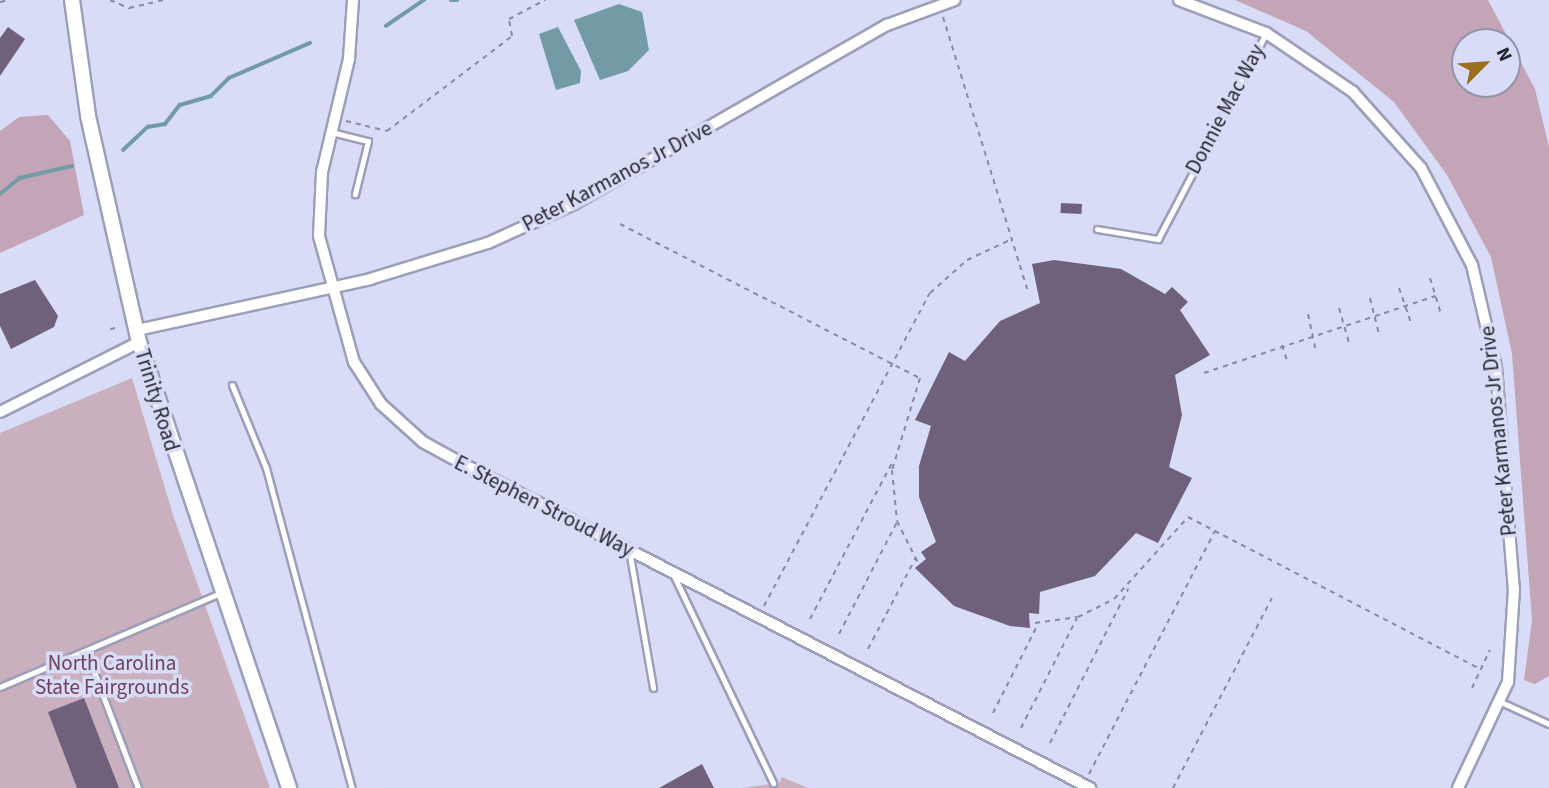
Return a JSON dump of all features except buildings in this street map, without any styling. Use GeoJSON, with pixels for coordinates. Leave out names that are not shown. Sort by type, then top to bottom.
{"type":"FeatureCollection","features":[{"type":"Feature","properties":{"kind":"main road","name":"Trinity Road"},"geometry":{"type":"LineString","coordinates":[[72,0],[88,116],[138,336],[220,593],[289,788]]}},
{"type":"Feature","properties":{"kind":"street","name":"E. Stephen Stroud Way"},"geometry":{"type":"LineString","coordinates":[[353,0],[356,17],[331,132],[319,207],[329,285],[354,362],[381,404],[423,442],[1090,788]]}},
{"type":"Feature","properties":{"kind":"street","name":"Peter Karmanos Jr Drive"},"geometry":{"type":"LineString","coordinates":[[0,412],[138,336],[329,285],[435,262],[545,218],[887,25],[956,0]]}},
{"type":"Feature","properties":{"kind":"street","name":"Peter Karmanos Jr Drive"},"geometry":{"type":"LineString","coordinates":[[1179,0],[1266,33],[1316,62],[1395,132],[1443,203],[1472,265],[1496,367],[1514,589],[1512,661],[1501,702],[1458,788]]}},
{"type":"Feature","properties":{"kind":"lane","name":"Donnie Mac Way"},"geometry":{"type":"LineString","coordinates":[[1097,229],[1158,239],[1266,33]]}},
{"type":"Feature","properties":{"kind":"lane"},"geometry":{"type":"LineString","coordinates":[[331,132],[368,141],[355,194]]}},
{"type":"Feature","properties":{"kind":"lane"},"geometry":{"type":"LineString","coordinates":[[232,385],[266,468],[352,788]]}},
{"type":"Feature","properties":{"kind":"lane"},"geometry":{"type":"LineString","coordinates":[[629,550],[653,688]]}},
{"type":"Feature","properties":{"kind":"lane"},"geometry":{"type":"LineString","coordinates":[[672,572],[773,783]]}},
{"type":"Feature","properties":{"kind":"lane"},"geometry":{"type":"LineString","coordinates":[[0,687],[220,593]]}},
{"type":"Feature","properties":{"kind":"lane"},"geometry":{"type":"LineString","coordinates":[[86,651],[138,788]]}},
{"type":"Feature","properties":{"kind":"lane"},"geometry":{"type":"LineString","coordinates":[[1501,702],[1549,724]]}},
{"type":"Feature","properties":{"kind":"path"},"geometry":{"type":"LineString","coordinates":[[0,2],[9,0]]}},
{"type":"Feature","properties":{"kind":"path"},"geometry":{"type":"LineString","coordinates":[[110,0],[129,8],[163,0]]}},
{"type":"Feature","properties":{"kind":"path"},"geometry":{"type":"LineString","coordinates":[[357,124],[387,131],[427,106],[512,36],[509,19],[545,0]]}},
{"type":"Feature","properties":{"kind":"path"},"geometry":{"type":"LineString","coordinates":[[942,15],[1029,293]]}},
{"type":"Feature","properties":{"kind":"path"},"geometry":{"type":"LineString","coordinates":[[620,224],[920,378],[893,462],[810,620]]}},
{"type":"Feature","properties":{"kind":"path"},"geometry":{"type":"LineString","coordinates":[[763,607],[890,362],[945,276],[1012,239]]}},
{"type":"Feature","properties":{"kind":"path"},"geometry":{"type":"LineString","coordinates":[[1430,278],[1441,314]]}},
{"type":"Feature","properties":{"kind":"path"},"geometry":{"type":"LineString","coordinates":[[1399,288],[1411,323]]}},
{"type":"Feature","properties":{"kind":"path"},"geometry":{"type":"LineString","coordinates":[[1204,373],[1281,344],[1436,296]]}},
{"type":"Feature","properties":{"kind":"path"},"geometry":{"type":"LineString","coordinates":[[1370,298],[1379,333]]}},
{"type":"Feature","properties":{"kind":"path"},"geometry":{"type":"LineString","coordinates":[[1339,308],[1349,343]]}},
{"type":"Feature","properties":{"kind":"path"},"geometry":{"type":"LineString","coordinates":[[1307,314],[1316,354]]}},
{"type":"Feature","properties":{"kind":"path"},"geometry":{"type":"LineString","coordinates":[[110,329],[116,328]]}},
{"type":"Feature","properties":{"kind":"path"},"geometry":{"type":"LineString","coordinates":[[1281,344],[1288,363]]}},
{"type":"Feature","properties":{"kind":"path"},"geometry":{"type":"LineString","coordinates":[[893,462],[897,521],[918,563]]}},
{"type":"Feature","properties":{"kind":"path"},"geometry":{"type":"LineString","coordinates":[[1050,743],[1128,587],[1188,517],[1480,669]]}},
{"type":"Feature","properties":{"kind":"path"},"geometry":{"type":"LineString","coordinates":[[839,634],[897,521]]}},
{"type":"Feature","properties":{"kind":"path"},"geometry":{"type":"LineString","coordinates":[[1088,775],[1215,531]]}},
{"type":"Feature","properties":{"kind":"path"},"geometry":{"type":"LineString","coordinates":[[868,649],[915,558]]}},
{"type":"Feature","properties":{"kind":"path"},"geometry":{"type":"LineString","coordinates":[[993,713],[1037,623],[1078,617],[1128,587]]}},
{"type":"Feature","properties":{"kind":"path"},"geometry":{"type":"LineString","coordinates":[[1173,788],[1272,598]]}},
{"type":"Feature","properties":{"kind":"path"},"geometry":{"type":"LineString","coordinates":[[1021,728],[1078,617]]}},
{"type":"Feature","properties":{"kind":"path"},"geometry":{"type":"LineString","coordinates":[[1472,688],[1490,650]]}},
{"type":"Feature","properties":{"kind":"green space","name":"North Carolina State Fairgrounds"},"geometry":{"type":"Polygon","coordinates":[[[132,378],[173,515],[270,788],[0,788],[0,433],[132,378]]]}},
{"type":"Feature","properties":{"kind":"green space"},"geometry":{"type":"Polygon","coordinates":[[[782,777],[808,788],[742,788],[779,783],[782,777]]]}},
{"type":"Feature","properties":{"kind":"shaded area"},"geometry":{"type":"Polygon","coordinates":[[[1235,0],[1488,0],[1503,28],[1451,28],[1451,98],[1521,98],[1521,62],[1535,89],[1549,147],[1549,676],[1535,684],[1524,680],[1532,620],[1512,354],[1491,257],[1447,175],[1394,102],[1306,31],[1235,0]]]}},
{"type":"Feature","properties":{"kind":"shaded area"},"geometry":{"type":"Polygon","coordinates":[[[619,4],[642,12],[649,50],[628,71],[600,80],[574,20],[619,4]]]}},
{"type":"Feature","properties":{"kind":"shaded area"},"geometry":{"type":"Polygon","coordinates":[[[558,27],[581,71],[580,83],[556,90],[539,34],[558,27]]]}},
{"type":"Feature","properties":{"kind":"shaded area"},"geometry":{"type":"Polygon","coordinates":[[[48,115],[70,141],[84,215],[0,253],[0,131],[19,117],[48,115]]]}},
{"type":"Feature","properties":{"kind":"waterway"},"geometry":{"type":"LineString","coordinates":[[386,26],[424,0]]}},
{"type":"Feature","properties":{"kind":"waterway"},"geometry":{"type":"LineString","coordinates":[[451,0],[457,0]]}},
{"type":"Feature","properties":{"kind":"waterway"},"geometry":{"type":"LineString","coordinates":[[123,150],[148,127],[165,124],[180,105],[211,96],[229,78],[310,43]]}},
{"type":"Feature","properties":{"kind":"waterway"},"geometry":{"type":"LineString","coordinates":[[0,194],[20,178],[72,166]]}}]}
